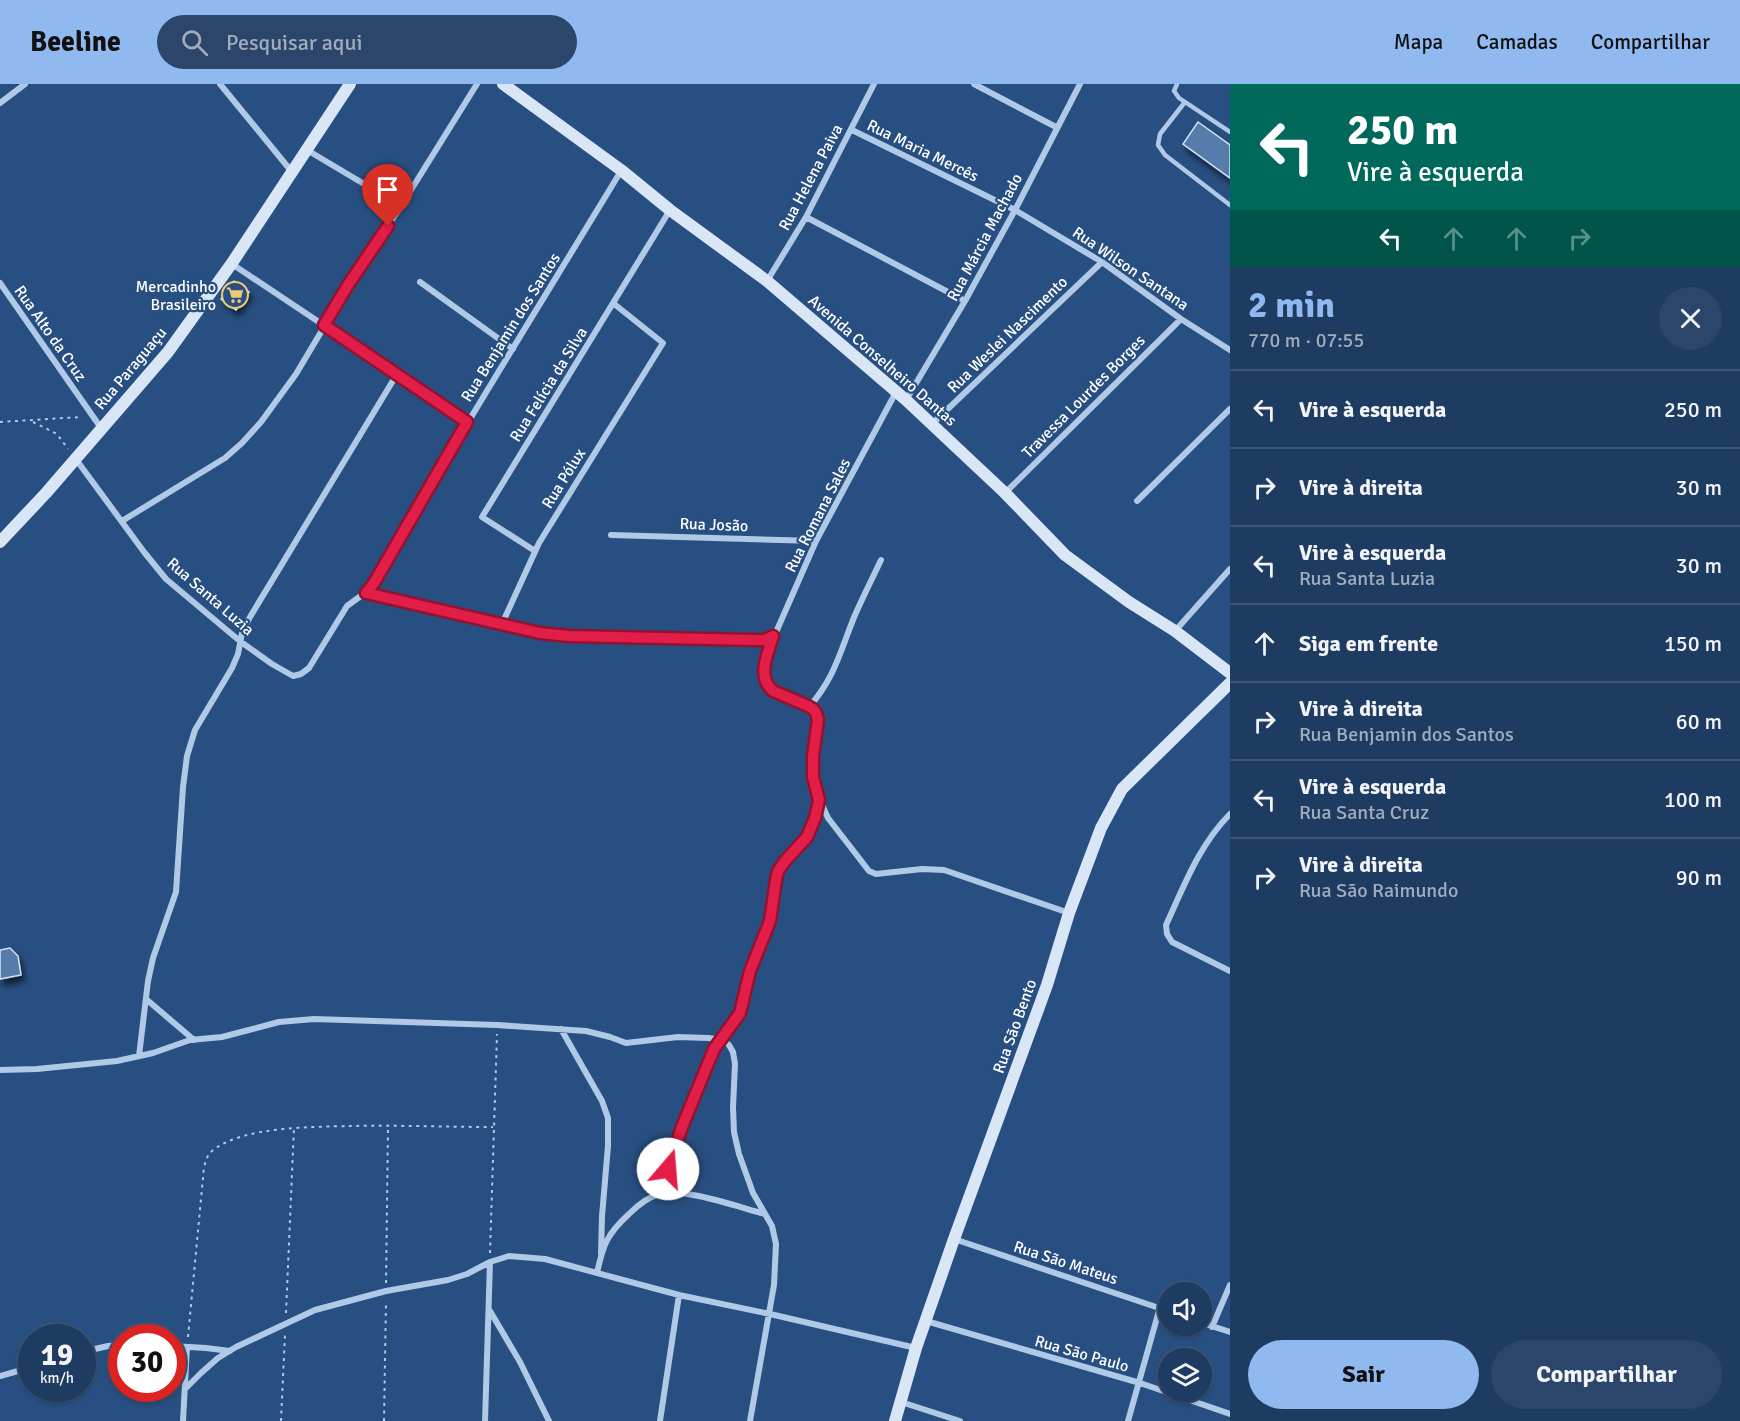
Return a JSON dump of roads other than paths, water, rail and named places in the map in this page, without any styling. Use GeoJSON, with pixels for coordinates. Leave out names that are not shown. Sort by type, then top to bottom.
{"type":"FeatureCollection","features":[{"type":"Feature","properties":{"kind":"street"},"geometry":{"type":"LineString","coordinates":[[0,103],[25,84]]}},
{"type":"Feature","properties":{"kind":"street"},"geometry":{"type":"LineString","coordinates":[[220,84],[292,172]]}},
{"type":"Feature","properties":{"kind":"street","name":"Rua Paraguaçu"},"geometry":{"type":"LineString","coordinates":[[0,542],[168,352],[232,263],[350,84]]}},
{"type":"Feature","properties":{"kind":"street"},"geometry":{"type":"LineString","coordinates":[[122,521],[225,458],[261,422],[296,374],[348,285],[401,206],[477,84]]}},
{"type":"Feature","properties":{"kind":"street","name":"Avenida Conselheiro Dantas"},"geometry":{"type":"LineString","coordinates":[[503,84],[767,281],[906,400],[1065,555],[1129,602],[1175,631],[1230,674]]}},
{"type":"Feature","properties":{"kind":"street","name":"Rua Helena Paiva"},"geometry":{"type":"LineString","coordinates":[[767,281],[806,217],[874,84]]}},
{"type":"Feature","properties":{"kind":"street"},"geometry":{"type":"LineString","coordinates":[[974,84],[1056,127]]}},
{"type":"Feature","properties":{"kind":"street","name":"Rua Márcia Machado"},"geometry":{"type":"LineString","coordinates":[[906,400],[965,301],[1080,84]]}},
{"type":"Feature","properties":{"kind":"street","name":"Rua Maria Mercês"},"geometry":{"type":"LineString","coordinates":[[852,130],[1015,210]]}},
{"type":"Feature","properties":{"kind":"street"},"geometry":{"type":"LineString","coordinates":[[307,150],[401,206]]}},
{"type":"Feature","properties":{"kind":"street","name":"Rua Benjamin dos Santos"},"geometry":{"type":"LineString","coordinates":[[301,674],[309,668],[347,606],[366,593],[374,583],[467,422],[621,170]]}},
{"type":"Feature","properties":{"kind":"street","name":"Rua Felícia da Silva"},"geometry":{"type":"LineString","coordinates":[[535,551],[482,517],[670,210]]}},
{"type":"Feature","properties":{"kind":"street","name":"Rua Wilson Santana"},"geometry":{"type":"LineString","coordinates":[[1015,210],[1102,262],[1181,319],[1230,350]]}},
{"type":"Feature","properties":{"kind":"street"},"geometry":{"type":"LineString","coordinates":[[806,217],[965,301]]}},
{"type":"Feature","properties":{"kind":"street","name":"Rua Weslei Nascimento"},"geometry":{"type":"LineString","coordinates":[[932,425],[1102,262]]}},
{"type":"Feature","properties":{"kind":"street"},"geometry":{"type":"LineString","coordinates":[[232,263],[467,422]]}},
{"type":"Feature","properties":{"kind":"street"},"geometry":{"type":"LineString","coordinates":[[420,282],[513,349]]}},
{"type":"Feature","properties":{"kind":"street","name":"Rua Alto da Cruz"},"geometry":{"type":"LineString","coordinates":[[0,283],[101,428]]}},
{"type":"Feature","properties":{"kind":"street","name":"Rua Pólux"},"geometry":{"type":"LineString","coordinates":[[502,624],[539,543],[663,344],[613,303]]}},
{"type":"Feature","properties":{"kind":"street","name":"Travessa Lourdes Borges"},"geometry":{"type":"LineString","coordinates":[[1005,494],[1181,319]]}},
{"type":"Feature","properties":{"kind":"street"},"geometry":{"type":"LineString","coordinates":[[139,1056],[153,958],[176,892],[183,787],[187,756],[195,730],[232,668],[250,617],[397,374]]}},
{"type":"Feature","properties":{"kind":"street","name":"Rua Romana Sales"},"geometry":{"type":"LineString","coordinates":[[809,707],[768,687],[764,679],[764,669],[773,636],[816,541],[896,391]]}},
{"type":"Feature","properties":{"kind":"street"},"geometry":{"type":"LineString","coordinates":[[1137,501],[1230,409]]}},
{"type":"Feature","properties":{"kind":"street","name":"Rua Santa Luzia"},"geometry":{"type":"LineString","coordinates":[[75,458],[166,579],[241,642],[288,674],[293,676],[301,674]]}},
{"type":"Feature","properties":{"kind":"street","name":"Rua Josão"},"geometry":{"type":"LineString","coordinates":[[611,535],[816,541]]}},
{"type":"Feature","properties":{"kind":"street"},"geometry":{"type":"LineString","coordinates":[[881,560],[855,616],[833,674],[809,707],[816,713],[818,720],[813,756],[813,777],[819,800],[835,828],[872,873],[922,869],[944,870],[1069,913]]}},
{"type":"Feature","properties":{"kind":"street"},"geometry":{"type":"LineString","coordinates":[[1175,631],[1230,569]]}},
{"type":"Feature","properties":{"kind":"street"},"geometry":{"type":"LineString","coordinates":[[366,593],[540,633],[569,636],[755,640],[765,640],[773,636]]}},
{"type":"Feature","properties":{"kind":"street","name":"Rua São Bento"},"geometry":{"type":"LineString","coordinates":[[896,1421],[916,1348],[1101,828],[1122,789],[1230,682]]}},
{"type":"Feature","properties":{"kind":"street"},"geometry":{"type":"LineString","coordinates":[[657,1195],[709,1059],[719,1039],[740,1013],[750,971],[770,921],[778,871],[807,837],[819,800]]}},
{"type":"Feature","properties":{"kind":"street"},"geometry":{"type":"LineString","coordinates":[[1230,814],[1202,848],[1166,925],[1167,934],[1172,942],[1230,971]]}},
{"type":"Feature","properties":{"kind":"street"},"geometry":{"type":"LineString","coordinates":[[146,999],[195,1040]]}},
{"type":"Feature","properties":{"kind":"street"},"geometry":{"type":"LineString","coordinates":[[0,1070],[117,1061],[195,1040],[222,1037],[279,1022],[314,1019],[561,1029],[586,1031],[626,1043],[678,1037],[719,1039],[729,1045],[733,1052],[735,1064],[734,1132],[739,1154],[753,1193],[775,1233],[777,1254],[770,1314],[750,1421]]}},
{"type":"Feature","properties":{"kind":"street"},"geometry":{"type":"LineString","coordinates":[[561,1029],[602,1101],[608,1118],[601,1254],[597,1273]]}},
{"type":"Feature","properties":{"kind":"street"},"geometry":{"type":"LineString","coordinates":[[601,1254],[608,1237],[618,1224],[640,1205],[657,1195],[682,1194],[765,1214]]}},
{"type":"Feature","properties":{"kind":"street","name":"Rua São Mateus"},"geometry":{"type":"LineString","coordinates":[[954,1239],[1158,1306]]}},
{"type":"Feature","properties":{"kind":"street"},"geometry":{"type":"LineString","coordinates":[[186,1388],[201,1372],[231,1351],[315,1310],[386,1291],[448,1280],[509,1256],[545,1259],[679,1295],[916,1348]]}},
{"type":"Feature","properties":{"kind":"street"},"geometry":{"type":"LineString","coordinates":[[485,1421],[490,1262]]}},
{"type":"Feature","properties":{"kind":"street"},"geometry":{"type":"LineString","coordinates":[[1230,1286],[1212,1327],[1230,1332]]}},
{"type":"Feature","properties":{"kind":"street"},"geometry":{"type":"LineString","coordinates":[[660,1421],[679,1295]]}},
{"type":"Feature","properties":{"kind":"street"},"geometry":{"type":"LineString","coordinates":[[489,1309],[520,1362],[549,1421]]}},
{"type":"Feature","properties":{"kind":"street"},"geometry":{"type":"LineString","coordinates":[[1128,1421],[1158,1315]]}},
{"type":"Feature","properties":{"kind":"street","name":"Rua São Paulo"},"geometry":{"type":"LineString","coordinates":[[926,1322],[1140,1383],[1230,1414]]}},
{"type":"Feature","properties":{"kind":"street"},"geometry":{"type":"LineString","coordinates":[[186,1375],[188,1347],[231,1351]]}},
{"type":"Feature","properties":{"kind":"street"},"geometry":{"type":"LineString","coordinates":[[0,1376],[18,1371]]}},
{"type":"Feature","properties":{"kind":"street"},"geometry":{"type":"LineString","coordinates":[[183,1421],[184,1402]]}},
{"type":"Feature","properties":{"kind":"street"},"geometry":{"type":"LineString","coordinates":[[901,1402],[960,1421]]}},
{"type":"Feature","properties":{"kind":"lane"},"geometry":{"type":"LineString","coordinates":[[1177,84],[1174,92],[1179,98],[1230,132]]}},
{"type":"Feature","properties":{"kind":"lane"},"geometry":{"type":"LineString","coordinates":[[1185,102],[1160,134],[1158,145],[1165,154],[1230,205]]}},
{"type":"Feature","properties":{"kind":"place","name":"Mercadinho Brasileiro"},"geometry":{"type":"Point","coordinates":[235,295]}}]}
